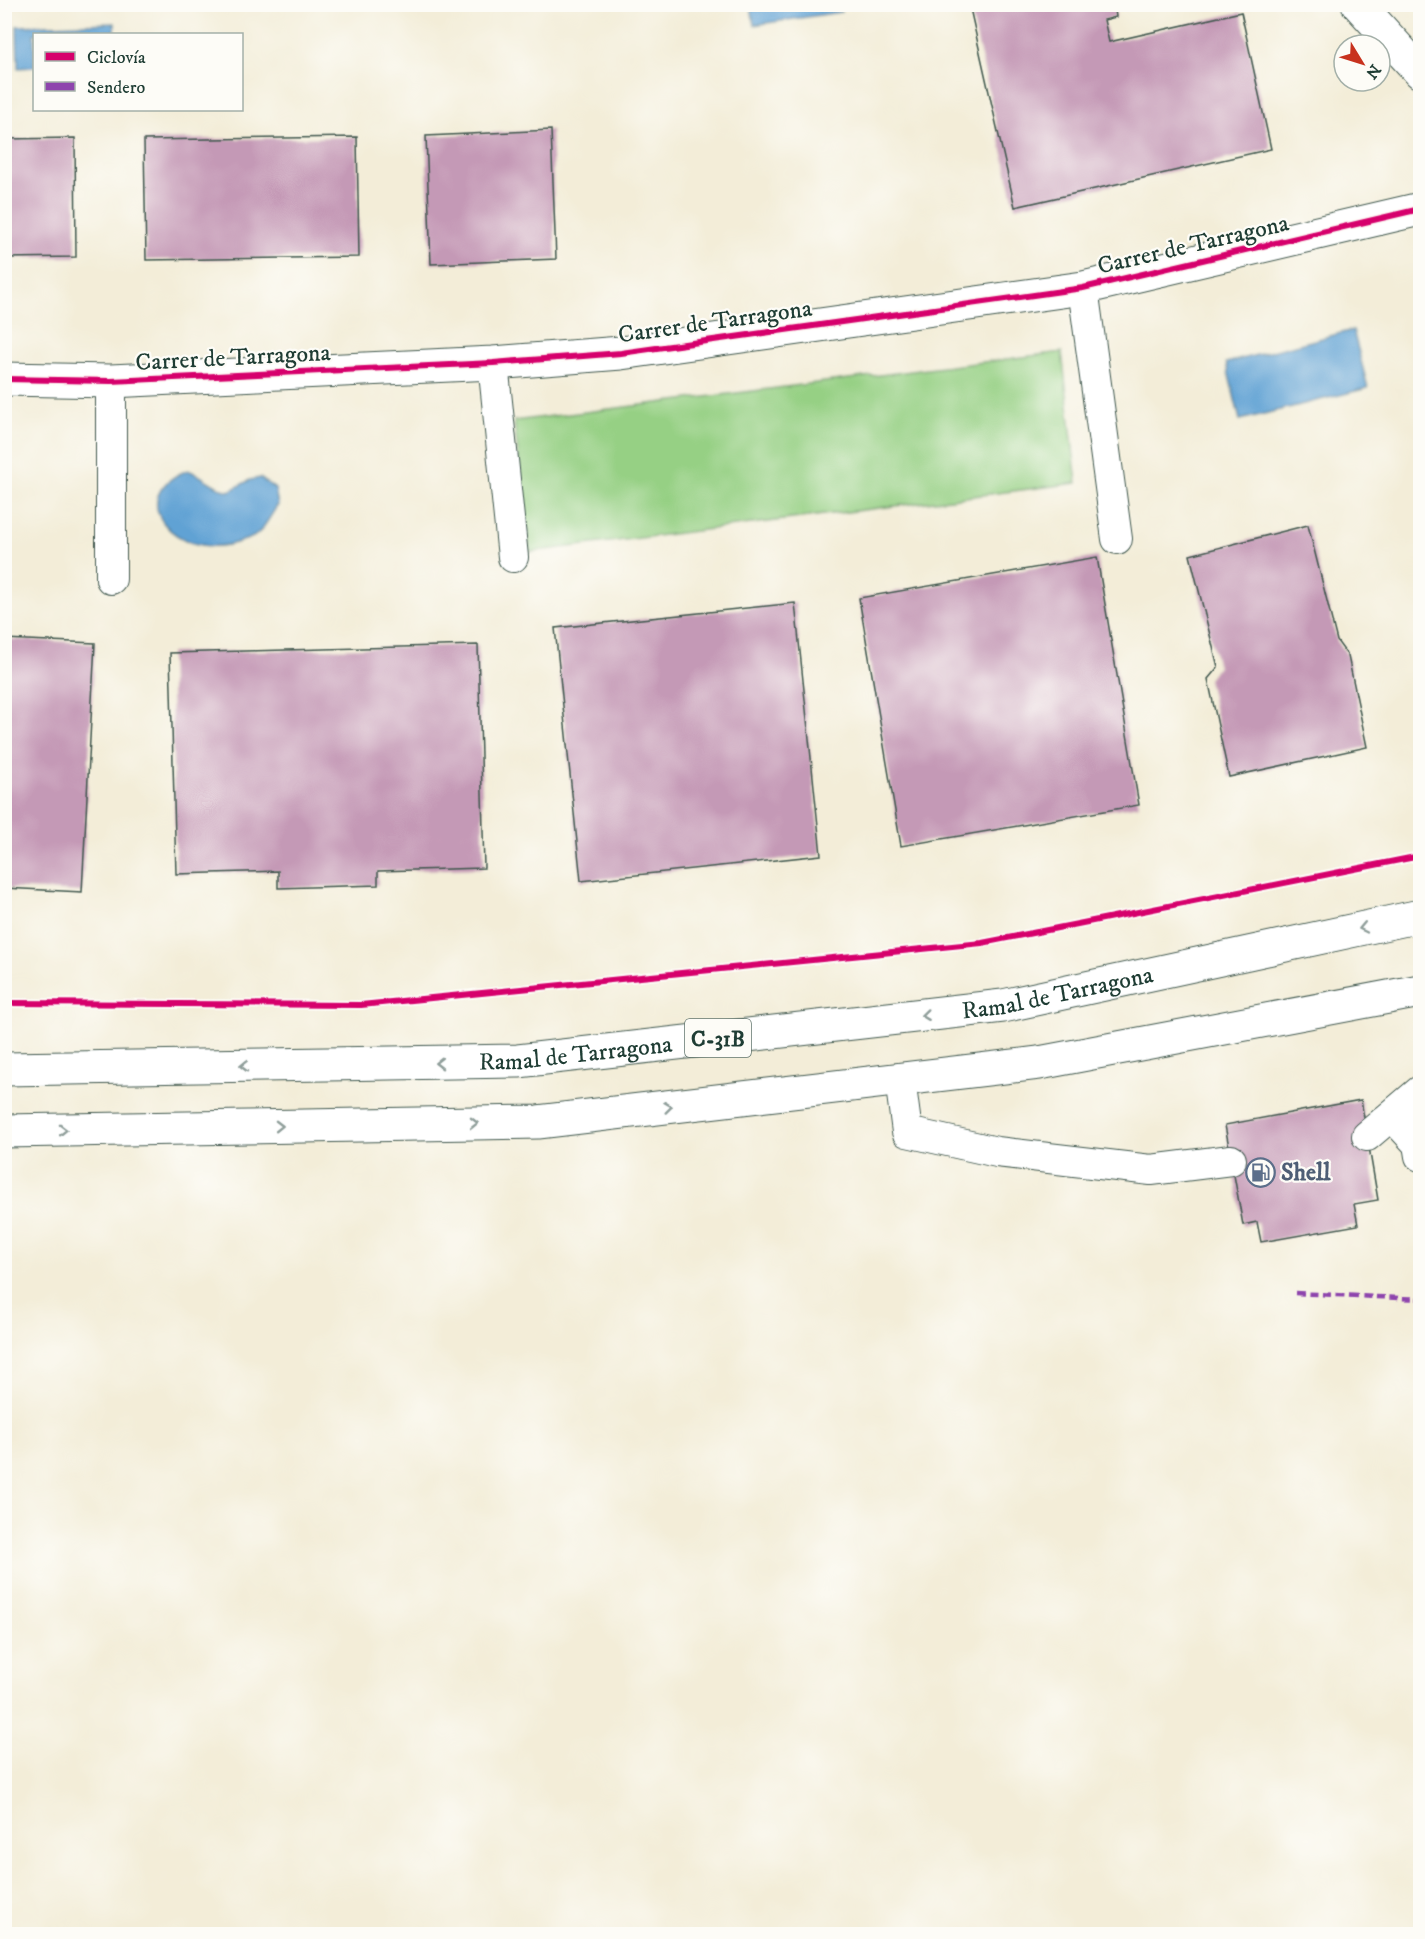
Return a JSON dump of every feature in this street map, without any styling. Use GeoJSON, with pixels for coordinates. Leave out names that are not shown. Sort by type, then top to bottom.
{"type":"FeatureCollection","features":[{"type":"Feature","properties":{"kind":"main road"},"geometry":{"type":"LineString","coordinates":[[1358,4],[1420,72]]}},
{"type":"Feature","properties":{"kind":"main road","name":"Carrer de Tarragona"},"geometry":{"type":"LineString","coordinates":[[4,379],[111,381],[493,363],[621,353],[1083,288],[1420,209]]}},
{"type":"Feature","properties":{"kind":"main road","name":"Ramal de Tarragona"},"geometry":{"type":"LineString","coordinates":[[4,1069],[518,1061],[1003,1006],[1420,916]]}},
{"type":"Feature","properties":{"kind":"main road"},"geometry":{"type":"LineString","coordinates":[[4,1131],[538,1122],[1039,1064],[1420,991]]}},
{"type":"Feature","properties":{"kind":"lane"},"geometry":{"type":"LineString","coordinates":[[1083,288],[1117,539]]}},
{"type":"Feature","properties":{"kind":"lane"},"geometry":{"type":"LineString","coordinates":[[493,363],[513,557]]}},
{"type":"Feature","properties":{"kind":"lane"},"geometry":{"type":"LineString","coordinates":[[111,381],[111,579]]}},
{"type":"Feature","properties":{"kind":"lane"},"geometry":{"type":"LineString","coordinates":[[900,1079],[907,1132],[997,1152],[1151,1170],[1231,1160]]}},
{"type":"Feature","properties":{"kind":"lane"},"geometry":{"type":"LineString","coordinates":[[1367,1136],[1420,1091]]}},
{"type":"Feature","properties":{"kind":"lane"},"geometry":{"type":"LineString","coordinates":[[1392,1116],[1420,1148]]}},
{"type":"Feature","properties":{"kind":"green space"},"geometry":{"type":"Polygon","coordinates":[[[1062,352],[1077,483],[530,552],[514,421],[1062,352]]]}},
{"type":"Feature","properties":{"kind":"water"},"geometry":{"type":"Polygon","coordinates":[[[751,5],[839,5],[841,12],[754,25],[751,5]]]}},
{"type":"Feature","properties":{"kind":"water"},"geometry":{"type":"Polygon","coordinates":[[[115,23],[115,33],[33,33],[33,67],[18,68],[17,26],[115,23]]]}},
{"type":"Feature","properties":{"kind":"water"},"geometry":{"type":"Polygon","coordinates":[[[1353,330],[1368,388],[1240,420],[1226,363],[1353,330]]]}},
{"type":"Feature","properties":{"kind":"water"},"geometry":{"type":"Polygon","coordinates":[[[188,470],[229,491],[250,480],[260,478],[275,489],[278,505],[256,535],[239,542],[216,546],[195,543],[177,536],[164,524],[157,510],[158,496],[168,482],[188,470]]]}},
{"type":"Feature","properties":{"kind":"building"},"geometry":{"type":"Polygon","coordinates":[[[969,4],[1114,4],[1116,17],[1104,20],[1109,42],[1241,12],[1271,149],[1015,207],[969,4]]]}},
{"type":"Feature","properties":{"kind":"building"},"geometry":{"type":"Polygon","coordinates":[[[551,130],[556,259],[431,264],[426,136],[551,130]]]}},
{"type":"Feature","properties":{"kind":"building"},"geometry":{"type":"Polygon","coordinates":[[[357,137],[359,257],[146,260],[144,140],[357,137]]]}},
{"type":"Feature","properties":{"kind":"building"},"geometry":{"type":"Polygon","coordinates":[[[75,138],[76,257],[4,258],[4,139],[75,138]]]}},
{"type":"Feature","properties":{"kind":"building"},"geometry":{"type":"Polygon","coordinates":[[[1308,525],[1337,641],[1348,656],[1367,747],[1229,777],[1208,679],[1218,667],[1190,555],[1308,525]]]}},
{"type":"Feature","properties":{"kind":"building"},"geometry":{"type":"Polygon","coordinates":[[[1097,557],[1139,805],[901,846],[859,598],[1097,557]]]}},
{"type":"Feature","properties":{"kind":"building"},"geometry":{"type":"Polygon","coordinates":[[[795,603],[821,855],[581,881],[555,628],[795,603]]]}},
{"type":"Feature","properties":{"kind":"building"},"geometry":{"type":"Polygon","coordinates":[[[4,639],[95,643],[82,892],[4,888],[4,639]]]}},
{"type":"Feature","properties":{"kind":"building"},"geometry":{"type":"Polygon","coordinates":[[[478,645],[484,868],[378,871],[378,885],[278,888],[278,871],[176,874],[170,653],[478,645]]]}},
{"type":"Feature","properties":{"kind":"building"},"geometry":{"type":"Polygon","coordinates":[[[1361,1100],[1378,1200],[1354,1204],[1358,1225],[1261,1242],[1257,1222],[1243,1225],[1225,1125],[1361,1100]]]}},
{"type":"Feature","properties":{"kind":"marked path"},"geometry":{"type":"LineString","coordinates":[[1295,1293],[1420,1299]]}},
{"type":"Feature","properties":{"kind":"cycle path"},"geometry":{"type":"LineString","coordinates":[[4,379],[111,381],[493,363],[621,353],[1083,288],[1420,209]]}},
{"type":"Feature","properties":{"kind":"cycle path"},"geometry":{"type":"LineString","coordinates":[[4,1003],[361,1005],[982,943],[1420,856]]}},
{"type":"Feature","properties":{"kind":"place","name":"Shell"},"geometry":{"type":"Point","coordinates":[1260,1172]}}]}
